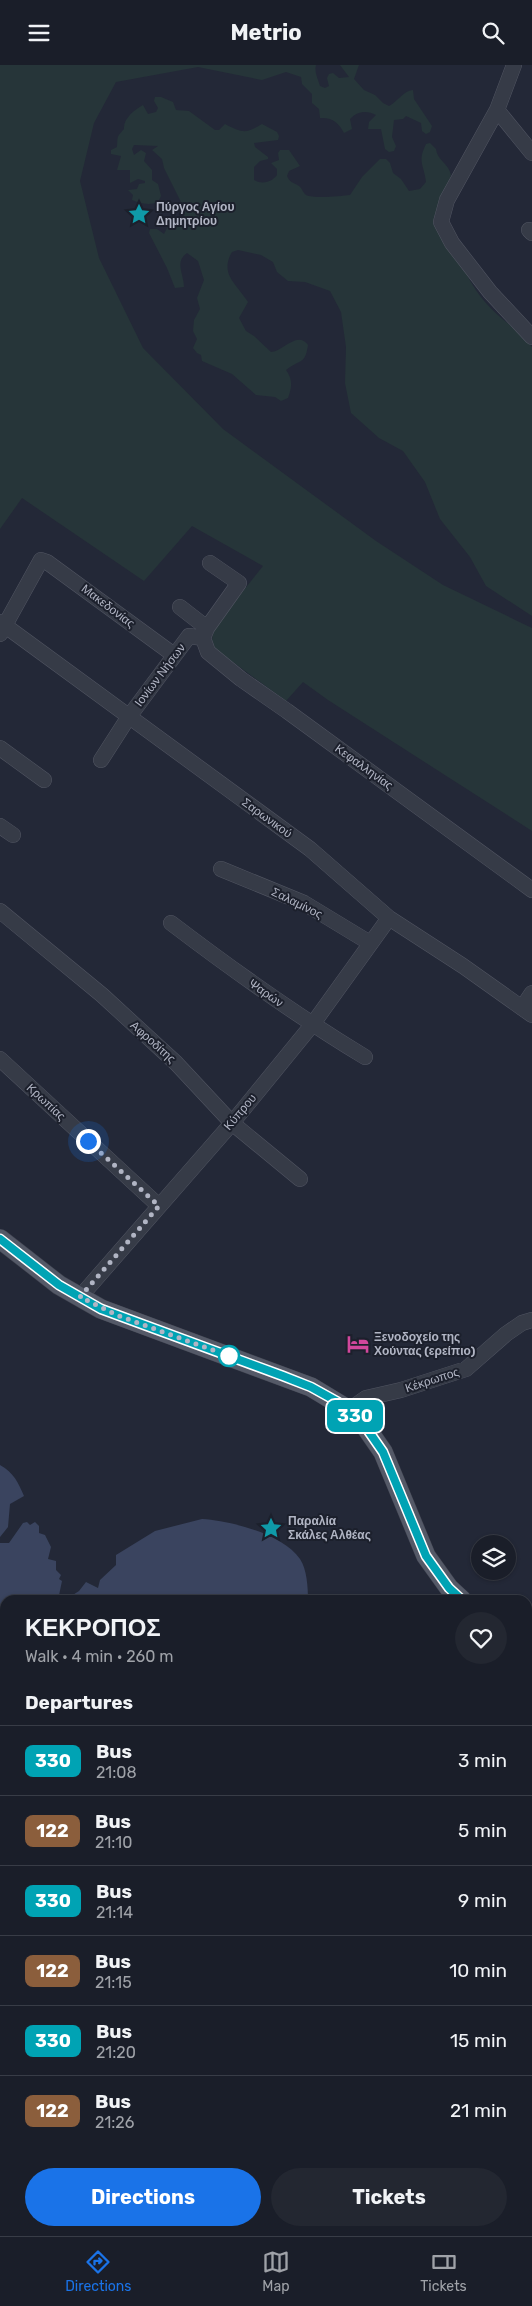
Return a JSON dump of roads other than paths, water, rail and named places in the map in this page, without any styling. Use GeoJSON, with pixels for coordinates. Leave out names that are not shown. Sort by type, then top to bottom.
{"type":"FeatureCollection","features":[{"type":"Feature","properties":{"kind":"main road"},"geometry":{"type":"LineString","coordinates":[[0,1239],[59,1285],[101,1309],[311,1387],[349,1410],[365,1426],[383,1452],[430,1562],[449,1588],[457,1595]]}},
{"type":"Feature","properties":{"kind":"street"},"geometry":{"type":"LineString","coordinates":[[514,65],[497,110],[446,200],[441,222],[452,243],[490,292],[532,337]]}},
{"type":"Feature","properties":{"kind":"street"},"geometry":{"type":"LineString","coordinates":[[497,110],[532,153]]}},
{"type":"Feature","properties":{"kind":"street","name":"Μακεδονίας"},"geometry":{"type":"LineString","coordinates":[[2,628],[40,560],[47,562],[85,588],[174,655]]}},
{"type":"Feature","properties":{"kind":"street"},"geometry":{"type":"LineString","coordinates":[[205,633],[239,583],[210,563]]}},
{"type":"Feature","properties":{"kind":"street","name":"Κεφαλληνίας"},"geometry":{"type":"LineString","coordinates":[[180,607],[205,633],[208,652],[241,679],[532,890]]}},
{"type":"Feature","properties":{"kind":"street","name":"Σαρωνικού"},"geometry":{"type":"LineString","coordinates":[[2,628],[310,849],[389,918],[463,965],[527,1012]]}},
{"type":"Feature","properties":{"kind":"street","name":"Ιονίων Νήσων"},"geometry":{"type":"LineString","coordinates":[[101,760],[128,718],[189,636],[205,633]]}},
{"type":"Feature","properties":{"kind":"street"},"geometry":{"type":"LineString","coordinates":[[0,748],[44,780]]}},
{"type":"Feature","properties":{"kind":"street"},"geometry":{"type":"LineString","coordinates":[[0,826],[13,835]]}},
{"type":"Feature","properties":{"kind":"street","name":"Σαλαμίνος"},"geometry":{"type":"LineString","coordinates":[[221,869],[304,903],[370,943]]}},
{"type":"Feature","properties":{"kind":"street","name":"Αφροδίτης"},"geometry":{"type":"LineString","coordinates":[[0,911],[102,995],[176,1063],[232,1123],[300,1179]]}},
{"type":"Feature","properties":{"kind":"street","name":"Κύπρου"},"geometry":{"type":"LineString","coordinates":[[80,1297],[232,1123],[312,1025],[389,918]]}},
{"type":"Feature","properties":{"kind":"street","name":"Ψαρών"},"geometry":{"type":"LineString","coordinates":[[171,923],[312,1025],[365,1057]]}},
{"type":"Feature","properties":{"kind":"street"},"geometry":{"type":"LineString","coordinates":[[527,1012],[532,993]]}},
{"type":"Feature","properties":{"kind":"street","name":"Κρωπίας"},"geometry":{"type":"LineString","coordinates":[[0,1059],[159,1206]]}},
{"type":"Feature","properties":{"kind":"street","name":"Κέκρωπος"},"geometry":{"type":"LineString","coordinates":[[349,1410],[366,1398],[420,1385],[466,1369],[506,1334],[522,1323],[532,1320]]}},
{"type":"Feature","properties":{"kind":"water"},"geometry":{"type":"Polygon","coordinates":[[[0,1465],[15,1478],[24,1496],[10,1504],[8,1527],[0,1537],[0,1465]]]}},
{"type":"Feature","properties":{"kind":"water"},"geometry":{"type":"Polygon","coordinates":[[[202,1519],[227,1522],[268,1535],[292,1550],[300,1559],[306,1573],[308,1595],[73,1595],[79,1591],[86,1582],[98,1588],[100,1580],[116,1565],[116,1555],[155,1531],[202,1519]]]}},
{"type":"Feature","properties":{"kind":"water"},"geometry":{"type":"Polygon","coordinates":[[[27,1522],[30,1525],[35,1522],[39,1526],[39,1533],[45,1535],[51,1547],[48,1559],[56,1561],[56,1570],[61,1575],[59,1579],[62,1581],[59,1595],[0,1595],[0,1543],[9,1543],[23,1523],[27,1522]]]}},
{"type":"Feature","properties":{"kind":"place","name":"Πύργος Αγίου Δημητρίου"},"geometry":{"type":"Point","coordinates":[139,214]}},
{"type":"Feature","properties":{"kind":"place","name":"Ξενοδοχείο της Χούντας (ερείπιο)"},"geometry":{"type":"Point","coordinates":[358,1344]}},
{"type":"Feature","properties":{"kind":"place","name":"Παραλία Σκάλες Αλθέας"},"geometry":{"type":"Point","coordinates":[271,1528]}}]}
